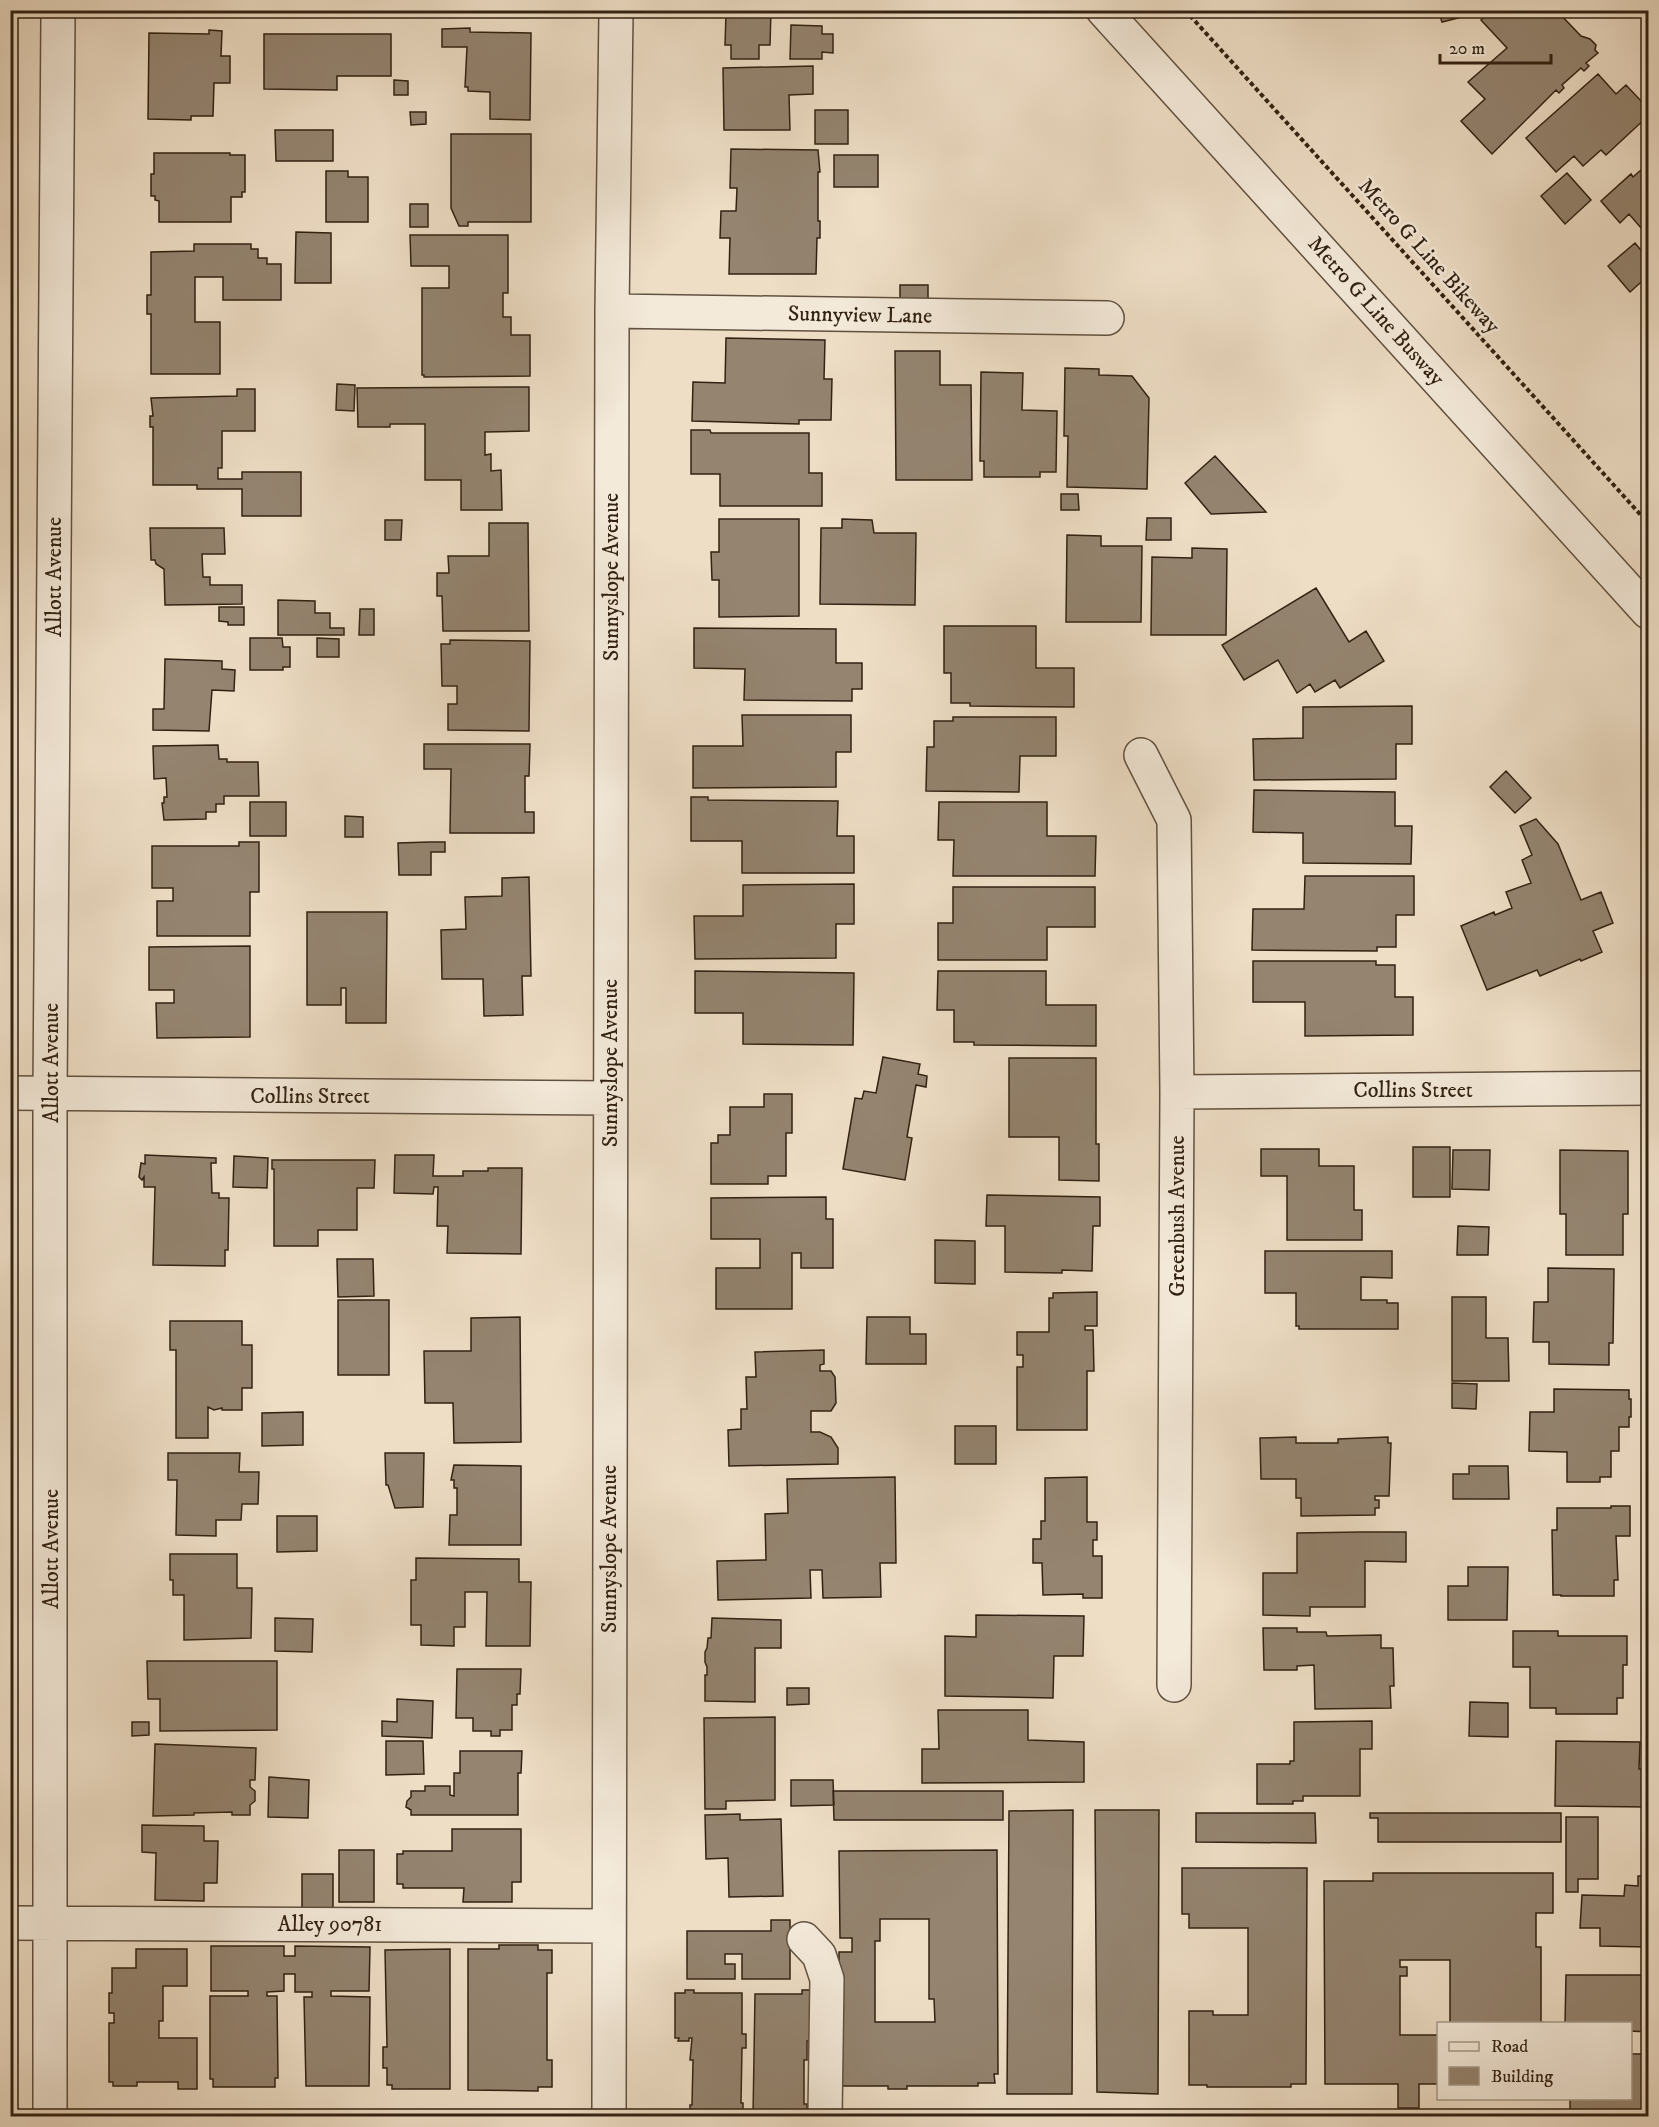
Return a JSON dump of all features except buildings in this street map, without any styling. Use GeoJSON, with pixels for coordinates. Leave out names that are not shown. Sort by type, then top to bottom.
{"type":"FeatureCollection","features":[{"type":"Feature","properties":{"kind":"street","name":"Allott Avenue"},"geometry":{"type":"LineString","coordinates":[[50,2116],[50,1094],[57,28],[59,10]]}},
{"type":"Feature","properties":{"kind":"street","name":"Sunnyslope Avenue"},"geometry":{"type":"LineString","coordinates":[[609,2116],[612,311],[616,14],[614,10]]}},
{"type":"Feature","properties":{"kind":"street","name":"Metro G Line Busway"},"geometry":{"type":"LineString","coordinates":[[1103,10],[1648,612]]}},
{"type":"Feature","properties":{"kind":"street","name":"Sunnyview Lane"},"geometry":{"type":"LineString","coordinates":[[612,311],[1107,318]]}},
{"type":"Feature","properties":{"kind":"street","name":"Greenbush Avenue"},"geometry":{"type":"LineString","coordinates":[[1141,755],[1174,820],[1178,1092],[1174,1685]]}},
{"type":"Feature","properties":{"kind":"street","name":"Collins Street"},"geometry":{"type":"LineString","coordinates":[[1178,1092],[1648,1088]]}},
{"type":"Feature","properties":{"kind":"street","name":"Collins Street"},"geometry":{"type":"LineString","coordinates":[[10,1093],[610,1098]]}},
{"type":"Feature","properties":{"kind":"street","name":"Alley 90781"},"geometry":{"type":"LineString","coordinates":[[10,1923],[608,1926]]}},
{"type":"Feature","properties":{"kind":"street"},"geometry":{"type":"LineString","coordinates":[[804,1939],[819,1955],[827,1980],[825,2116]]}},
{"type":"Feature","properties":{"kind":"path","name":"Metro G Line Bikeway"},"geometry":{"type":"LineString","coordinates":[[1185,10],[1648,523]]}}]}
